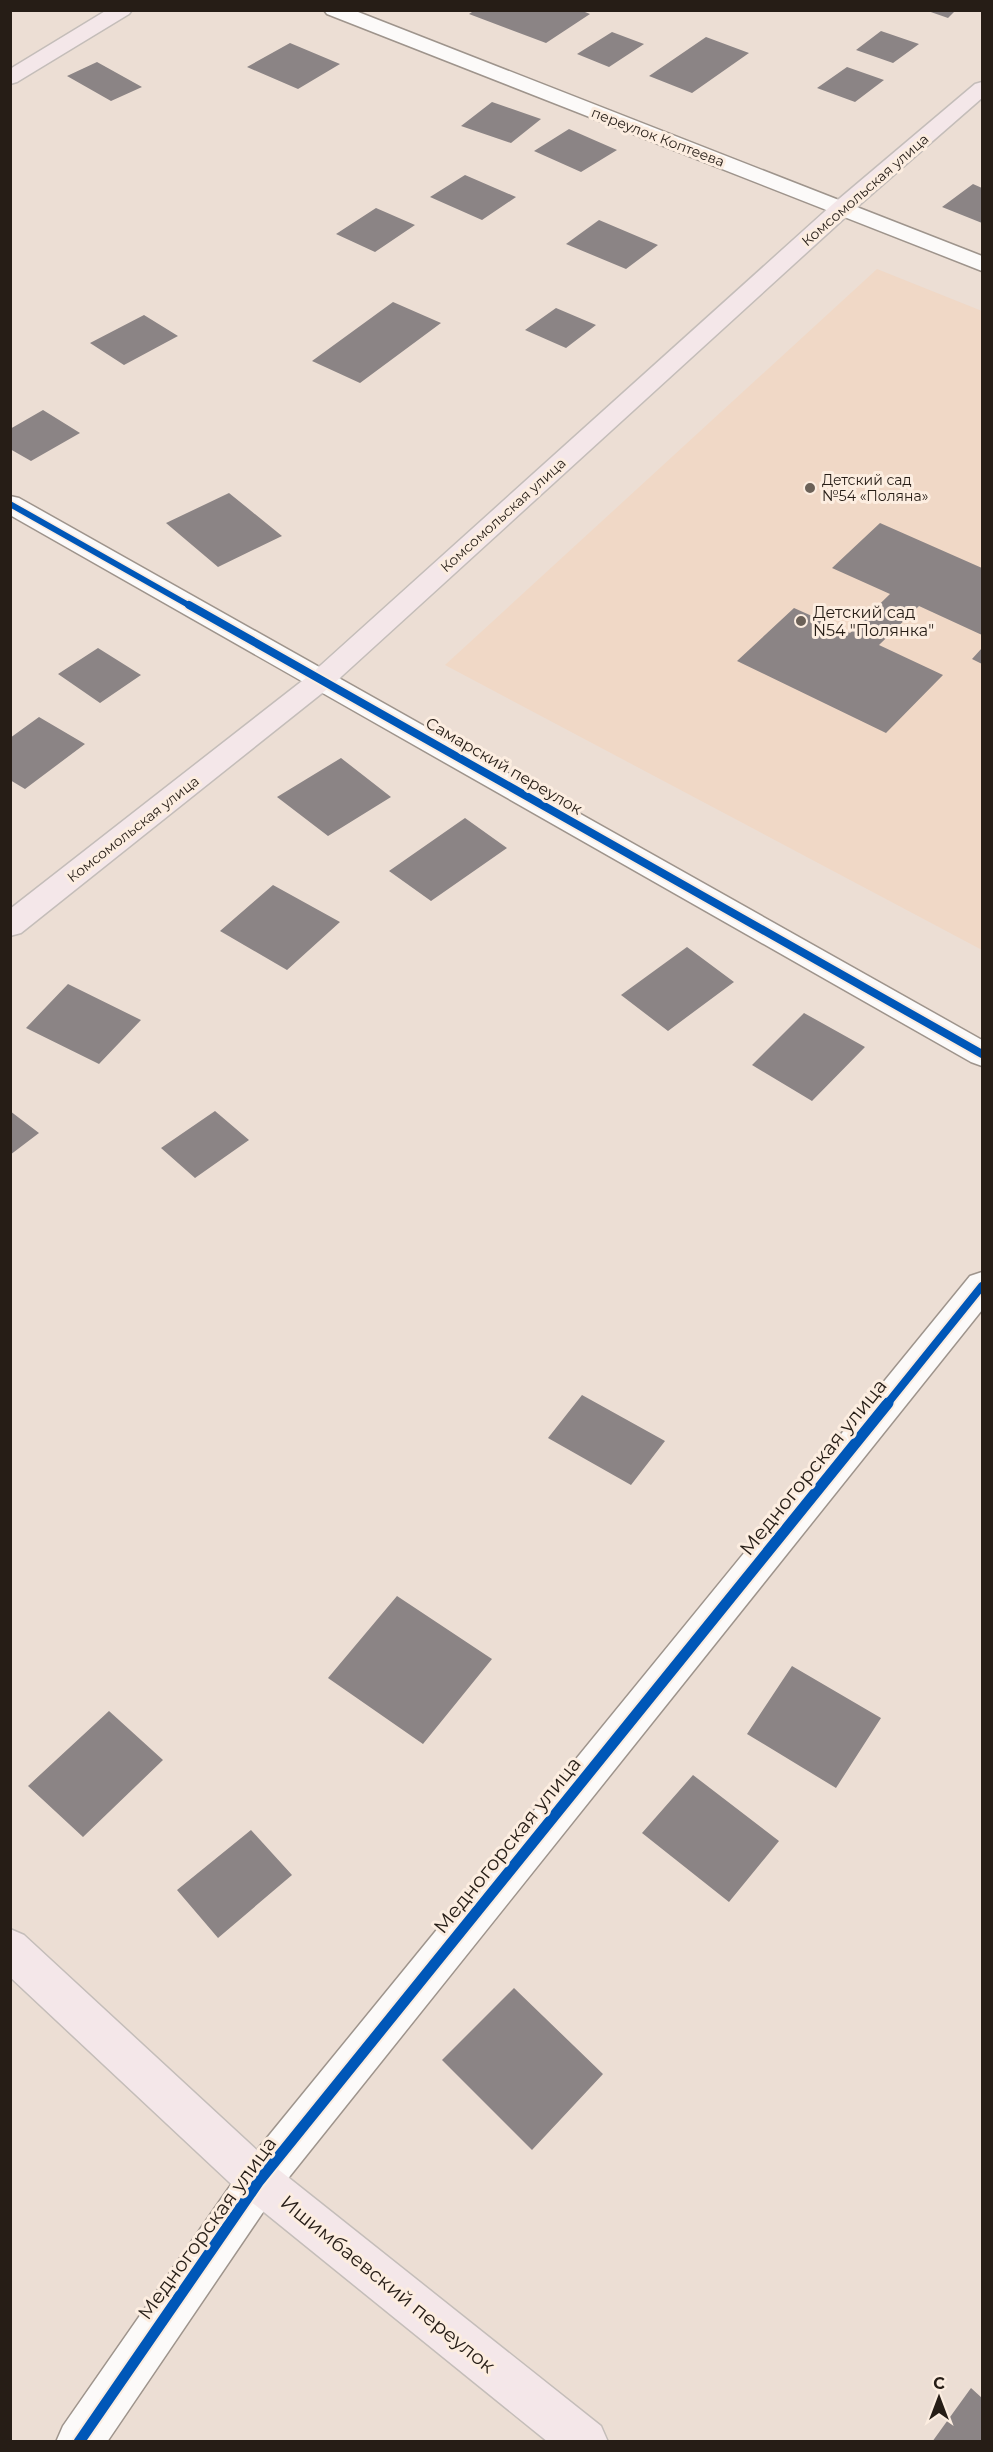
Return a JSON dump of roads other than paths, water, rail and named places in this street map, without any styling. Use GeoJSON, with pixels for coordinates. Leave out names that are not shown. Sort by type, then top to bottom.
{"type":"FeatureCollection","features":[{"type":"Feature","properties":{"kind":"main road"},"geometry":{"type":"LineString","coordinates":[[10,78],[122,10]]}},
{"type":"Feature","properties":{"kind":"main road","name":"Комсомольская улица"},"geometry":{"type":"LineString","coordinates":[[10,926],[321,680],[841,209],[982,88]]}},
{"type":"Feature","properties":{"kind":"main road","name":"Ишимбаевский переулок"},"geometry":{"type":"LineString","coordinates":[[10,1949],[259,2181],[585,2442]]}},
{"type":"Feature","properties":{"kind":"street","name":"переулок Коптеева"},"geometry":{"type":"LineString","coordinates":[[334,10],[982,264]]}},
{"type":"Feature","properties":{"kind":"street","name":"Самарский переулок"},"geometry":{"type":"LineString","coordinates":[[10,504],[982,1054]]}},
{"type":"Feature","properties":{"kind":"street","name":"Медногорская улица"},"geometry":{"type":"LineString","coordinates":[[79,2442],[259,2181],[982,1286]]}},
{"type":"Feature","properties":{"kind":"place","name":"Детский сад №54 «Поляна»"},"geometry":{"type":"Point","coordinates":[810,488]}},
{"type":"Feature","properties":{"kind":"place","name":"Детский сад N54 \"Полянка\""},"geometry":{"type":"Point","coordinates":[801,621]}}]}
